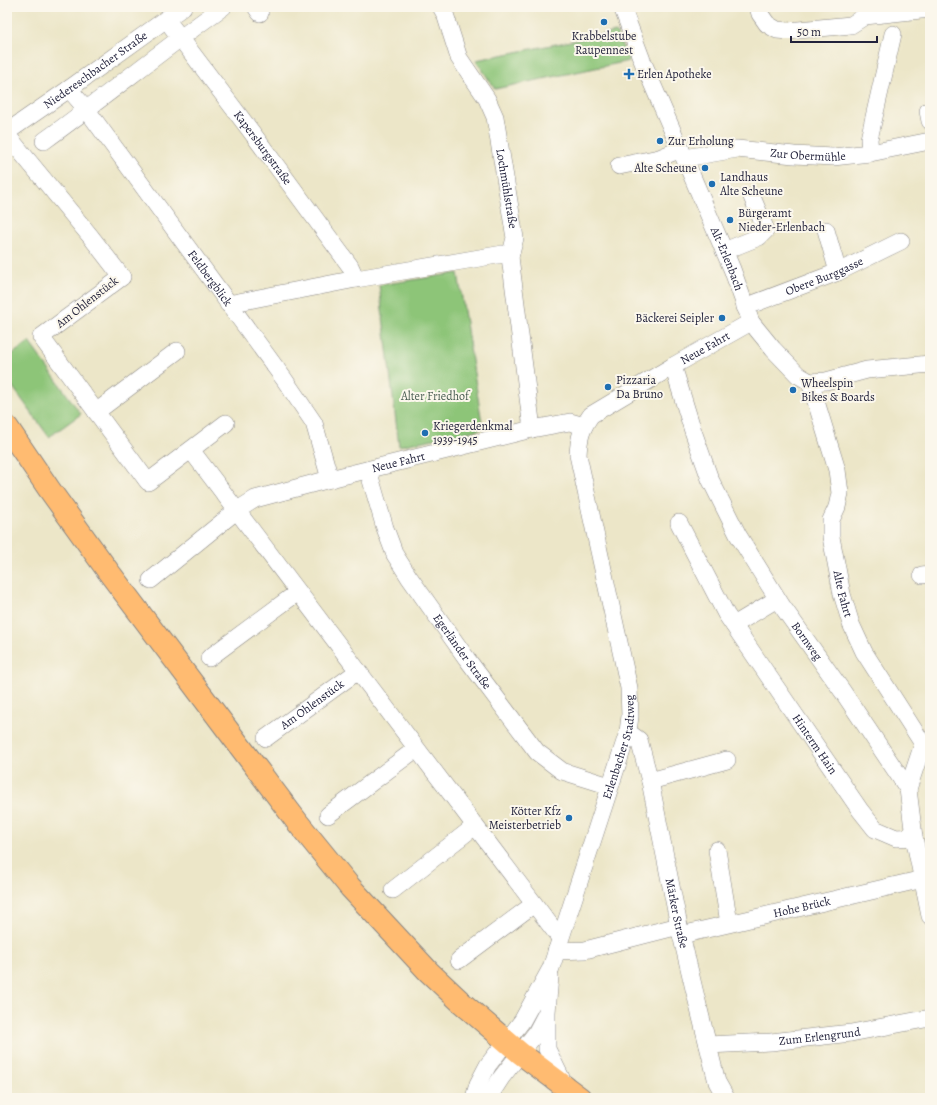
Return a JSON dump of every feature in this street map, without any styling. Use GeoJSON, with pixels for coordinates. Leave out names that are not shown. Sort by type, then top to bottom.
{"type":"FeatureCollection","features":[{"type":"Feature","properties":{"kind":"main road"},"geometry":{"type":"LineString","coordinates":[[7,427],[108,572],[252,763],[350,887],[429,972],[462,1003],[513,1047],[573,1093]]}},
{"type":"Feature","properties":{"kind":"street","name":"Niedereschbacher Straße"},"geometry":{"type":"LineString","coordinates":[[7,134],[183,7]]}},
{"type":"Feature","properties":{"kind":"street"},"geometry":{"type":"LineString","coordinates":[[44,140],[87,110],[180,38],[223,7]]}},
{"type":"Feature","properties":{"kind":"street","name":"Lochmühlstraße"},"geometry":{"type":"LineString","coordinates":[[442,7],[459,58],[488,99],[494,117],[515,238],[510,257],[532,429]]}},
{"type":"Feature","properties":{"kind":"street","name":"Alt-Erlenbach"},"geometry":{"type":"LineString","coordinates":[[622,7],[642,60],[724,251],[748,315],[798,375],[810,382]]}},
{"type":"Feature","properties":{"kind":"street"},"geometry":{"type":"LineString","coordinates":[[758,7],[760,14],[767,24],[777,30],[788,31],[851,25],[860,12],[930,9]]}},
{"type":"Feature","properties":{"kind":"street","name":"Kapersburgstraße"},"geometry":{"type":"LineString","coordinates":[[166,19],[350,266],[356,279]]}},
{"type":"Feature","properties":{"kind":"street"},"geometry":{"type":"LineString","coordinates":[[870,153],[869,139],[893,34]]}},
{"type":"Feature","properties":{"kind":"street","name":"Feldbergblick"},"geometry":{"type":"LineString","coordinates":[[70,89],[87,110],[284,379],[314,423],[330,478]]}},
{"type":"Feature","properties":{"kind":"street","name":"Am Ohlenstück"},"geometry":{"type":"LineString","coordinates":[[7,134],[91,236],[122,277],[41,337],[148,482],[226,423]]}},
{"type":"Feature","properties":{"kind":"street","name":"Zur Obermühle"},"geometry":{"type":"LineString","coordinates":[[620,166],[683,153],[737,149],[794,155],[833,157],[870,153],[930,141]]}},
{"type":"Feature","properties":{"kind":"street"},"geometry":{"type":"LineString","coordinates":[[724,251],[758,236],[766,230],[752,197]]}},
{"type":"Feature","properties":{"kind":"street"},"geometry":{"type":"LineString","coordinates":[[826,230],[838,272]]}},
{"type":"Feature","properties":{"kind":"street","name":"Obere Burggasse"},"geometry":{"type":"LineString","coordinates":[[748,315],[901,241]]}},
{"type":"Feature","properties":{"kind":"street"},"geometry":{"type":"LineString","coordinates":[[228,304],[356,279],[503,254],[510,257]]}},
{"type":"Feature","properties":{"kind":"street","name":"Neue Fahrt"},"geometry":{"type":"LineString","coordinates":[[236,510],[255,499],[330,478],[532,429],[570,422],[584,426],[591,415],[673,366],[748,315]]}},
{"type":"Feature","properties":{"kind":"street"},"geometry":{"type":"LineString","coordinates":[[96,412],[177,351]]}},
{"type":"Feature","properties":{"kind":"street"},"geometry":{"type":"LineString","coordinates":[[810,382],[826,381],[867,370],[930,364]]}},
{"type":"Feature","properties":{"kind":"street","name":"Bornweg"},"geometry":{"type":"LineString","coordinates":[[673,366],[693,431],[710,479],[738,535],[777,599],[843,692],[908,789],[914,837],[930,916]]}},
{"type":"Feature","properties":{"kind":"street","name":"Alte Fahrt"},"geometry":{"type":"LineString","coordinates":[[810,382],[837,470],[840,492],[837,506],[831,520],[831,537],[842,594],[851,624],[864,652],[923,744],[908,789]]}},
{"type":"Feature","properties":{"kind":"street","name":"Erlenbacher Stadtweg"},"geometry":{"type":"LineString","coordinates":[[573,1093],[547,1048],[547,1012],[551,968],[628,732],[630,716],[629,688],[578,455],[579,439],[584,426]]}},
{"type":"Feature","properties":{"kind":"street"},"geometry":{"type":"LineString","coordinates":[[191,450],[534,904],[558,945]]}},
{"type":"Feature","properties":{"kind":"street","name":"Egerländer Straße"},"geometry":{"type":"LineString","coordinates":[[368,470],[385,528],[395,555],[467,659],[537,752],[562,771],[610,786]]}},
{"type":"Feature","properties":{"kind":"street"},"geometry":{"type":"LineString","coordinates":[[151,580],[236,510]]}},
{"type":"Feature","properties":{"kind":"street","name":"Hinterm Hain"},"geometry":{"type":"LineString","coordinates":[[679,523],[726,614],[860,810],[875,829],[896,838],[914,837]]}},
{"type":"Feature","properties":{"kind":"street"},"geometry":{"type":"LineString","coordinates":[[209,658],[298,592]]}},
{"type":"Feature","properties":{"kind":"street"},"geometry":{"type":"LineString","coordinates":[[734,625],[777,599]]}},
{"type":"Feature","properties":{"kind":"street","name":"Am Ohlenstück"},"geometry":{"type":"LineString","coordinates":[[266,738],[358,671]]}},
{"type":"Feature","properties":{"kind":"street","name":"Märker Straße"},"geometry":{"type":"LineString","coordinates":[[628,732],[639,740],[650,781],[680,930],[718,1082],[726,1098]]}},
{"type":"Feature","properties":{"kind":"street"},"geometry":{"type":"LineString","coordinates":[[328,815],[416,749]]}},
{"type":"Feature","properties":{"kind":"street"},"geometry":{"type":"LineString","coordinates":[[650,781],[727,760]]}},
{"type":"Feature","properties":{"kind":"street"},"geometry":{"type":"LineString","coordinates":[[393,890],[475,826]]}},
{"type":"Feature","properties":{"kind":"street"},"geometry":{"type":"LineString","coordinates":[[717,850],[729,923]]}},
{"type":"Feature","properties":{"kind":"street","name":"Hohe Brück"},"geometry":{"type":"LineString","coordinates":[[558,945],[585,950],[680,930],[729,923],[923,879]]}},
{"type":"Feature","properties":{"kind":"street"},"geometry":{"type":"LineString","coordinates":[[459,960],[534,904]]}},
{"type":"Feature","properties":{"kind":"street","name":"Erlenbacher Stadtweg"},"geometry":{"type":"LineString","coordinates":[[488,1098],[501,1078],[522,1021],[551,968]]}},
{"type":"Feature","properties":{"kind":"street","name":"Erlenbacher Stadtweg"},"geometry":{"type":"LineString","coordinates":[[474,1098],[478,1084],[488,1065],[536,1033],[547,1012]]}},
{"type":"Feature","properties":{"kind":"street","name":"Zum Erlengrund"},"geometry":{"type":"LineString","coordinates":[[708,1045],[771,1042],[851,1033],[930,1018]]}},
{"type":"Feature","properties":{"kind":"green space"},"geometry":{"type":"Polygon","coordinates":[[[616,32],[629,61],[495,89],[476,60],[616,32]]]}},
{"type":"Feature","properties":{"kind":"green space","name":"Alter Friedhof"},"geometry":{"type":"Polygon","coordinates":[[[458,273],[483,429],[399,446],[379,285],[458,273]]]}},
{"type":"Feature","properties":{"kind":"green space"},"geometry":{"type":"Polygon","coordinates":[[[29,342],[81,414],[49,437],[7,379],[7,358],[29,342]]]}},
{"type":"Feature","properties":{"kind":"place","name":"Krabbelstube Raupennest"},"geometry":{"type":"Point","coordinates":[604,22]}},
{"type":"Feature","properties":{"kind":"place","name":"Erlen Apotheke"},"geometry":{"type":"Point","coordinates":[629,74]}},
{"type":"Feature","properties":{"kind":"place","name":"Zur Erholung"},"geometry":{"type":"Point","coordinates":[660,141]}},
{"type":"Feature","properties":{"kind":"place","name":"Alte Scheune"},"geometry":{"type":"Point","coordinates":[705,168]}},
{"type":"Feature","properties":{"kind":"place","name":"Landhaus Alte Scheune"},"geometry":{"type":"Point","coordinates":[712,184]}},
{"type":"Feature","properties":{"kind":"place","name":"Bürgeramt Nieder-Erlenbach"},"geometry":{"type":"Point","coordinates":[730,220]}},
{"type":"Feature","properties":{"kind":"place","name":"Bäckerei Seipler"},"geometry":{"type":"Point","coordinates":[722,318]}},
{"type":"Feature","properties":{"kind":"place","name":"Pizzaria Da Bruno"},"geometry":{"type":"Point","coordinates":[608,387]}},
{"type":"Feature","properties":{"kind":"place","name":"Wheelspin Bikes & Boards"},"geometry":{"type":"Point","coordinates":[793,390]}},
{"type":"Feature","properties":{"kind":"place","name":"Kriegerdenkmal 1939-1945"},"geometry":{"type":"Point","coordinates":[425,433]}},
{"type":"Feature","properties":{"kind":"place","name":"Kötter Kfz Meisterbetrieb"},"geometry":{"type":"Point","coordinates":[569,818]}}]}
